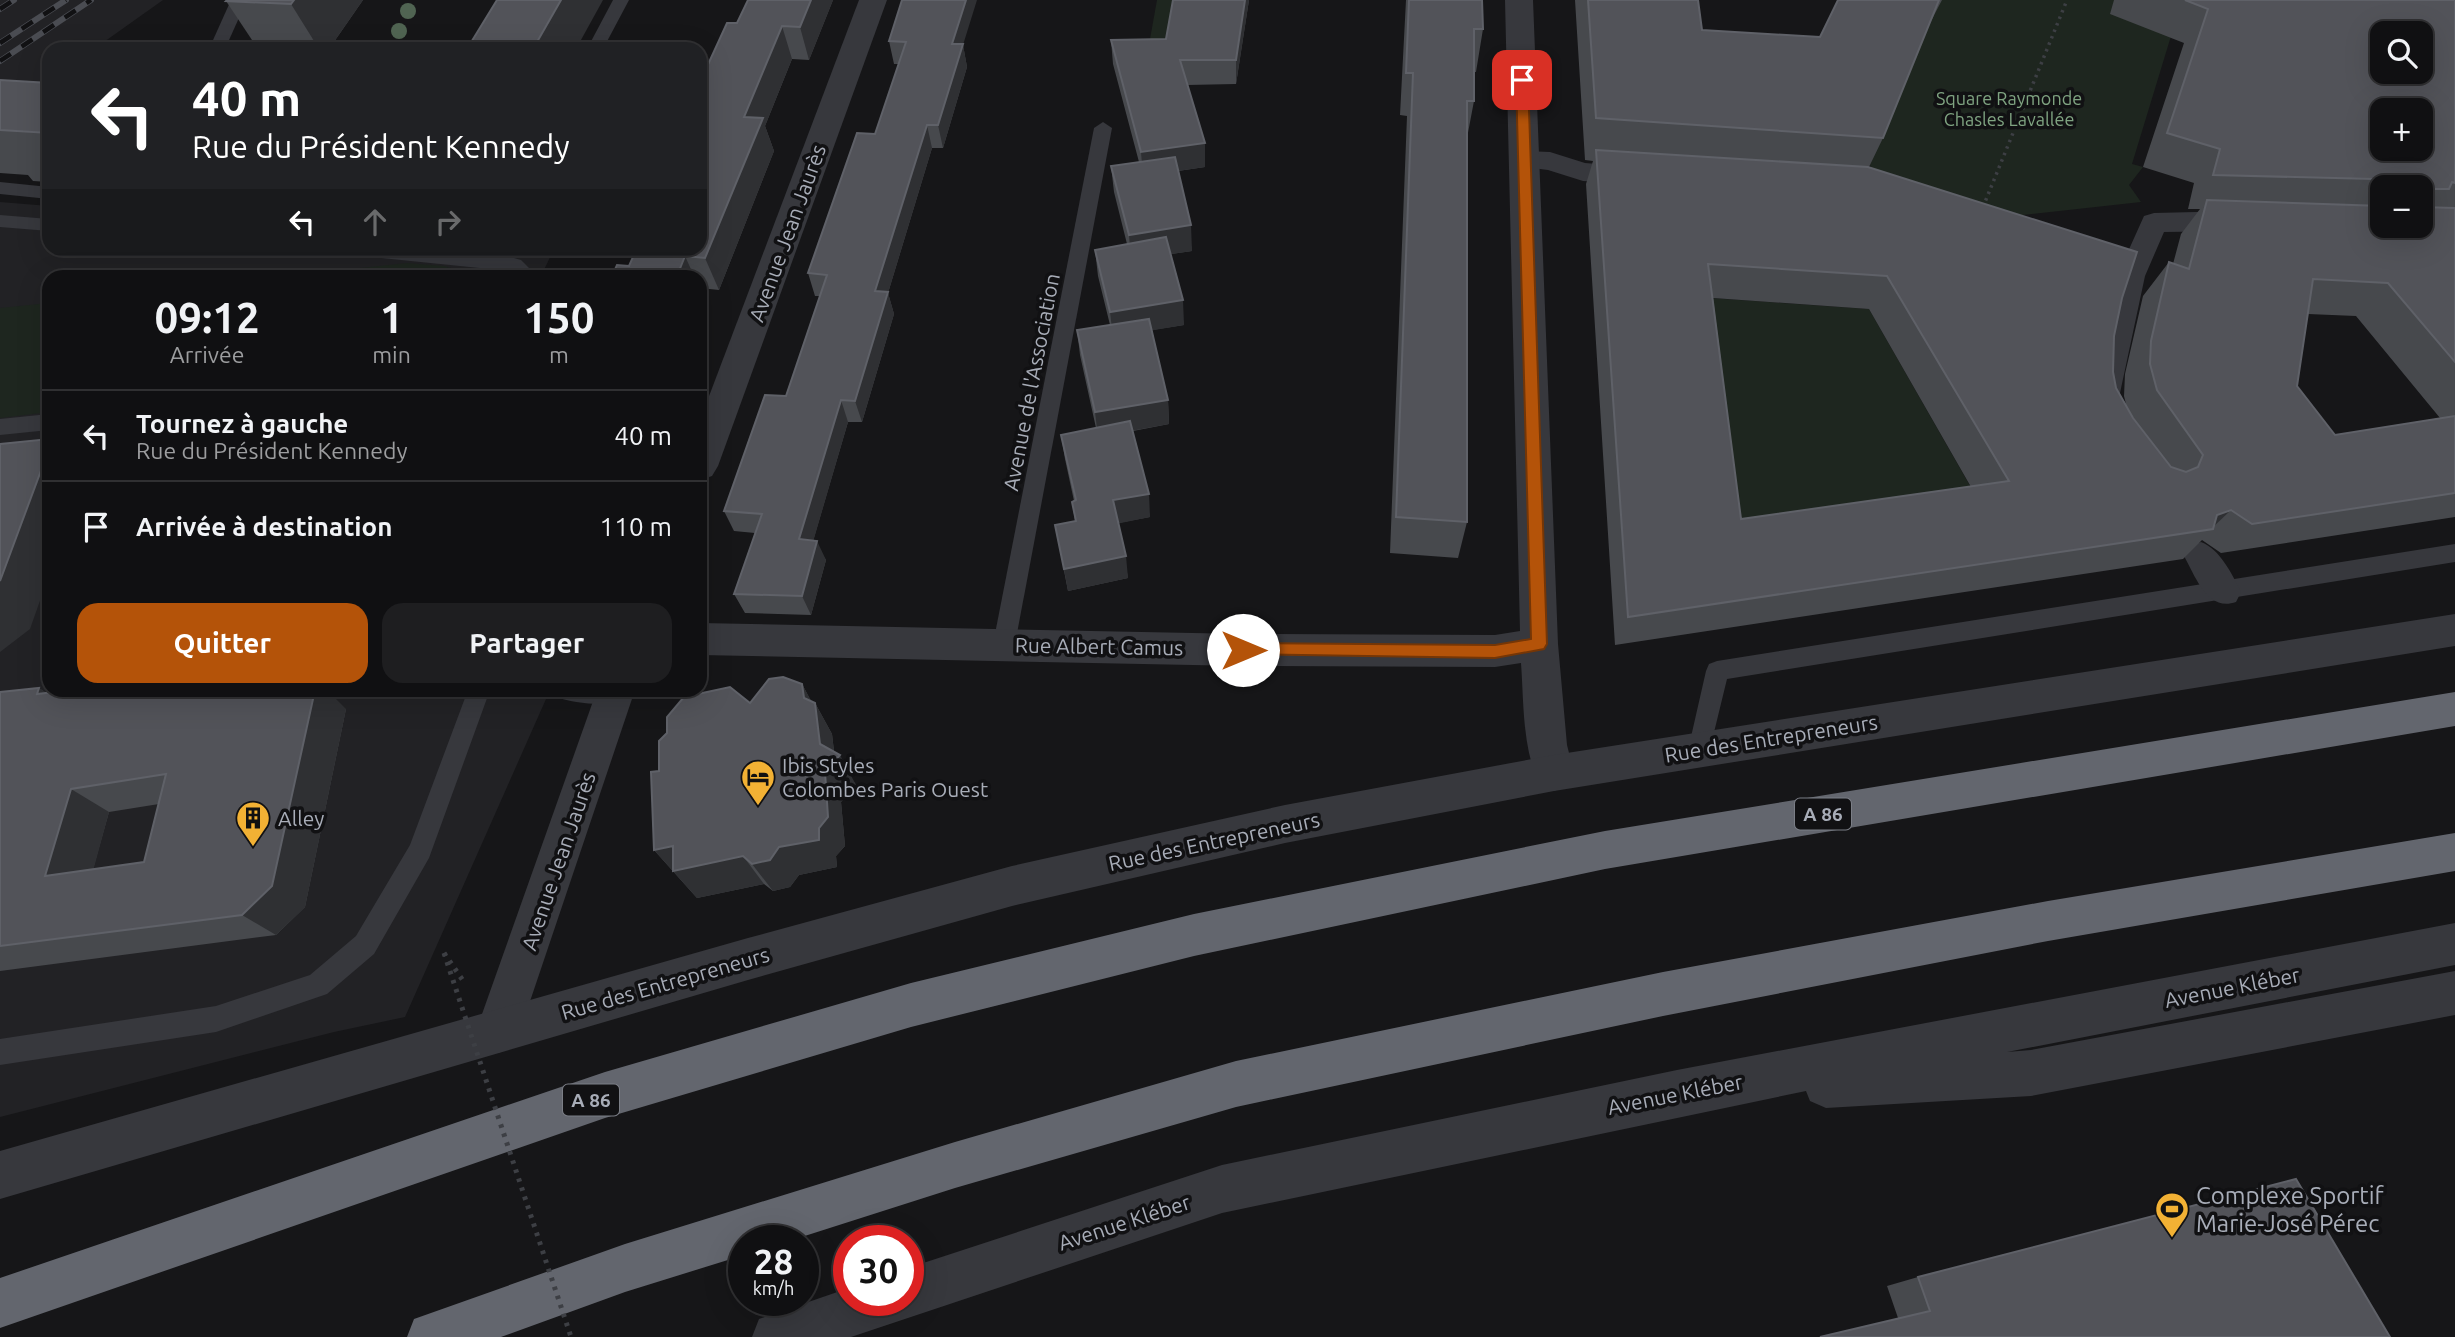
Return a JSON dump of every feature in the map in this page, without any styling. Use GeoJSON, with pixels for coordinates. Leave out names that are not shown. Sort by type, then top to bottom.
{"type":"FeatureCollection","features":[{"type":"Feature","properties":{"kind":"highway","name":"A 86"},"geometry":{"type":"LineString","coordinates":[[0,1303],[605,1095],[911,1005],[1194,935],[1605,849],[2455,709]]}},
{"type":"Feature","properties":{"kind":"highway"},"geometry":{"type":"LineString","coordinates":[[432,1337],[625,1268],[955,1165],[1236,1084],[1663,994],[2048,921],[2455,852]]}},
{"type":"Feature","properties":{"kind":"street","name":"Avenue Jean Jaurès"},"geometry":{"type":"LineString","coordinates":[[707,447],[873,0]]}},
{"type":"Feature","properties":{"kind":"street"},"geometry":{"type":"LineString","coordinates":[[1519,0],[1539,644],[1547,745],[1554,773]]}},
{"type":"Feature","properties":{"kind":"street"},"geometry":{"type":"LineString","coordinates":[[1525,160],[1549,161],[1583,172],[1664,177]]}},
{"type":"Feature","properties":{"kind":"street"},"geometry":{"type":"LineString","coordinates":[[2109,420],[2104,387],[2118,272],[2154,223],[2203,220],[2269,222]]}},
{"type":"Feature","properties":{"kind":"street"},"geometry":{"type":"LineString","coordinates":[[2201,556],[2224,592]]}},
{"type":"Feature","properties":{"kind":"street","name":"Rue des Entrepreneurs"},"geometry":{"type":"LineString","coordinates":[[0,1175],[1012,886],[1285,824],[1554,773],[2455,630]]}},
{"type":"Feature","properties":{"kind":"street","name":"Rue Albert Camus"},"geometry":{"type":"LineString","coordinates":[[707,639],[1243,650],[1495,651],[1539,644]]}},
{"type":"Feature","properties":{"kind":"street","name":"Avenue Jean Jaurès"},"geometry":{"type":"LineString","coordinates":[[498,1031],[613,697]]}},
{"type":"Feature","properties":{"kind":"street","name":"Avenue Kléber"},"geometry":{"type":"LineString","coordinates":[[924,1288],[1222,1189],[1677,1093],[2455,944]]}},
{"type":"Feature","properties":{"kind":"street"},"geometry":{"type":"LineString","coordinates":[[1677,1093],[2031,1073],[2455,993]]}},
{"type":"Feature","properties":{"kind":"street"},"geometry":{"type":"LineString","coordinates":[[777,1337],[840,1316]]}},
{"type":"Feature","properties":{"kind":"lane"},"geometry":{"type":"LineString","coordinates":[[220,42],[239,0]]}},
{"type":"Feature","properties":{"kind":"lane"},"geometry":{"type":"LineString","coordinates":[[599,42],[621,0]]}},
{"type":"Feature","properties":{"kind":"lane","name":"Avenue de l'Association"},"geometry":{"type":"LineString","coordinates":[[1004,644],[1103,128]]}},
{"type":"Feature","properties":{"kind":"lane"},"geometry":{"type":"LineString","coordinates":[[0,188],[42,192]]}},
{"type":"Feature","properties":{"kind":"lane"},"geometry":{"type":"LineString","coordinates":[[0,221],[42,224]]}},
{"type":"Feature","properties":{"kind":"lane"},"geometry":{"type":"LineString","coordinates":[[423,256],[514,265],[520,270]]}},
{"type":"Feature","properties":{"kind":"lane"},"geometry":{"type":"LineString","coordinates":[[0,427],[42,423]]}},
{"type":"Feature","properties":{"kind":"lane"},"geometry":{"type":"LineString","coordinates":[[1700,750],[1717,671],[2455,554]]}},
{"type":"Feature","properties":{"kind":"lane"},"geometry":{"type":"LineString","coordinates":[[0,1052],[216,1019],[318,985],[365,946],[420,850],[476,697]]}},
{"type":"Feature","properties":{"kind":"path"},"geometry":{"type":"LineString","coordinates":[[1980,216],[2067,0]]}},
{"type":"Feature","properties":{"kind":"path"},"geometry":{"type":"LineString","coordinates":[[444,953],[571,1337]]}},
{"type":"Feature","properties":{"kind":"shaded area"},"geometry":{"type":"Polygon","coordinates":[[[0,0],[163,0],[104,42],[42,42],[42,86],[0,116],[0,0]]]}},
{"type":"Feature","properties":{"kind":"shaded area"},"geometry":{"type":"Polygon","coordinates":[[[0,202],[42,205],[42,256],[551,256],[544,270],[42,270],[42,697],[547,697],[405,1017],[334,1032],[0,1117],[0,202]]]}},
{"type":"Feature","properties":{"kind":"green space"},"geometry":{"type":"Polygon","coordinates":[[[1157,0],[1178,0],[1170,46],[1154,43],[1150,39],[1157,0]]]}},
{"type":"Feature","properties":{"kind":"green space","name":"Square Raymonde Chasles Lavallée"},"geometry":{"type":"Polygon","coordinates":[[[1941,0],[2182,0],[2132,164],[2143,167],[2129,185],[2141,202],[1987,219],[1879,184],[1869,163],[1908,69],[1941,0]]]}},
{"type":"Feature","properties":{"kind":"green space"},"geometry":{"type":"Polygon","coordinates":[[[407,263],[458,270],[342,270],[407,263]]]}},
{"type":"Feature","properties":{"kind":"green space"},"geometry":{"type":"Polygon","coordinates":[[[1695,297],[1869,309],[1985,512],[1735,548],[1695,297]]]}},
{"type":"Feature","properties":{"kind":"green space"},"geometry":{"type":"Polygon","coordinates":[[[42,304],[42,413],[0,418],[0,308],[42,304]]]}},
{"type":"Feature","properties":{"kind":"building"},"geometry":{"type":"Polygon","coordinates":[[[227,0],[294,0],[291,4],[227,0]]]}},
{"type":"Feature","properties":{"kind":"building"},"geometry":{"type":"Polygon","coordinates":[[[497,0],[561,0],[537,42],[471,42],[497,0]]]}},
{"type":"Feature","properties":{"kind":"building"},"geometry":{"type":"Polygon","coordinates":[[[748,0],[811,0],[800,27],[782,26],[744,117],[763,118],[707,253],[707,67],[727,23],[737,23],[748,0]]]}},
{"type":"Feature","properties":{"kind":"building"},"geometry":{"type":"Polygon","coordinates":[[[902,0],[966,0],[952,44],[963,44],[938,125],[927,125],[875,291],[888,292],[855,401],[841,400],[799,539],[817,541],[802,596],[734,594],[762,514],[724,511],[765,395],[786,396],[827,275],[808,273],[857,133],[875,134],[906,42],[889,41],[902,0]]]}},
{"type":"Feature","properties":{"kind":"building"},"geometry":{"type":"Polygon","coordinates":[[[1173,0],[1245,0],[1236,60],[1180,60],[1205,143],[1141,152],[1111,40],[1166,39],[1173,0]]]}},
{"type":"Feature","properties":{"kind":"building"},"geometry":{"type":"Polygon","coordinates":[[[1409,0],[1482,0],[1483,29],[1474,29],[1474,101],[1467,101],[1467,522],[1396,517],[1413,73],[1406,73],[1409,0]]]}},
{"type":"Feature","properties":{"kind":"building"},"geometry":{"type":"Polygon","coordinates":[[[1588,0],[1698,0],[1702,30],[1820,37],[1838,0],[1939,0],[1883,138],[1596,118],[1588,0]]]}},
{"type":"Feature","properties":{"kind":"building"},"geometry":{"type":"Polygon","coordinates":[[[2185,0],[2455,0],[2455,183],[2452,182],[2449,189],[2433,189],[2433,175],[2370,175],[2370,179],[2213,175],[2220,149],[2167,133],[2208,9],[2185,0]]]}},
{"type":"Feature","properties":{"kind":"building"},"geometry":{"type":"Polygon","coordinates":[[[0,80],[42,83],[42,133],[0,130],[0,80]]]}},
{"type":"Feature","properties":{"kind":"building"},"geometry":{"type":"Polygon","coordinates":[[[1596,150],[1868,167],[2137,252],[2122,298],[2114,336],[2113,372],[2116,388],[2133,418],[2171,467],[2186,472],[2198,467],[2203,455],[2157,390],[2150,364],[2151,341],[2169,262],[2189,269],[2207,200],[2370,206],[2370,238],[2433,238],[2433,207],[2455,208],[2455,362],[2388,283],[2313,279],[2297,386],[2335,435],[2455,416],[2455,493],[2252,524],[2231,510],[2217,515],[2213,529],[1628,617],[1596,150]],[[1708,264],[1741,519],[2009,481],[1887,276],[1708,264]]]}},
{"type":"Feature","properties":{"kind":"building"},"geometry":{"type":"Polygon","coordinates":[[[1175,157],[1191,225],[1129,235],[1111,166],[1175,157]]]}},
{"type":"Feature","properties":{"kind":"building"},"geometry":{"type":"Polygon","coordinates":[[[1166,237],[1183,300],[1110,312],[1095,250],[1166,237]]]}},
{"type":"Feature","properties":{"kind":"building"},"geometry":{"type":"Polygon","coordinates":[[[633,256],[685,256],[679,270],[615,270],[617,265],[629,266],[633,256]]]}},
{"type":"Feature","properties":{"kind":"building"},"geometry":{"type":"Polygon","coordinates":[[[1149,319],[1168,400],[1095,412],[1077,330],[1149,319]]]}},
{"type":"Feature","properties":{"kind":"building"},"geometry":{"type":"Polygon","coordinates":[[[1130,421],[1149,494],[1113,500],[1126,556],[1064,569],[1055,525],[1076,521],[1072,502],[1076,500],[1061,435],[1130,421]]]}},
{"type":"Feature","properties":{"kind":"building"},"geometry":{"type":"Polygon","coordinates":[[[42,440],[42,468],[0,581],[0,444],[42,440]]]}},
{"type":"Feature","properties":{"kind":"building","name":"Ibis Styles Colombes Paris Ouest"},"geometry":{"type":"Polygon","coordinates":[[[783,677],[802,684],[804,698],[815,703],[820,744],[840,755],[825,772],[828,817],[819,828],[819,840],[779,847],[770,860],[752,864],[743,856],[673,871],[673,846],[654,850],[651,772],[659,771],[659,741],[667,733],[667,717],[684,697],[707,697],[707,692],[730,687],[750,703],[769,679],[783,677]]]}},
{"type":"Feature","properties":{"kind":"building","name":"Alley"},"geometry":{"type":"Polygon","coordinates":[[[39,688],[37,694],[42,693],[42,697],[313,697],[272,886],[242,915],[0,946],[0,692],[39,688]],[[166,774],[71,789],[45,876],[144,862],[166,774]]]}},
{"type":"Feature","properties":{"kind":"building","name":"Complexe Sportif Marie-José Pérec"},"geometry":{"type":"Polygon","coordinates":[[[2296,1179],[2390,1337],[1820,1337],[1930,1311],[1918,1277],[2296,1179]]]}},
{"type":"Feature","properties":{"kind":"railway"},"geometry":{"type":"LineString","coordinates":[[0,9],[14,0]]}},
{"type":"Feature","properties":{"kind":"railway"},"geometry":{"type":"LineString","coordinates":[[0,43],[66,0]]}},
{"type":"Feature","properties":{"kind":"railway"},"geometry":{"type":"LineString","coordinates":[[0,61],[91,0]]}},
{"type":"Feature","properties":{"kind":"place","name":"Ibis Styles Colombes Paris Ouest"},"geometry":{"type":"Point","coordinates":[758,807]}},
{"type":"Feature","properties":{"kind":"place","name":"Alley"},"geometry":{"type":"Point","coordinates":[253,848]}},
{"type":"Feature","properties":{"kind":"place","name":"Complexe Sportif Marie-José Pérec"},"geometry":{"type":"Point","coordinates":[2172,1239]}},
{"type":"Feature","properties":{"kind":"route"},"geometry":{"type":"LineString","coordinates":[[1243,650],[1495,651],[1539,644],[1522,80]]}}]}
